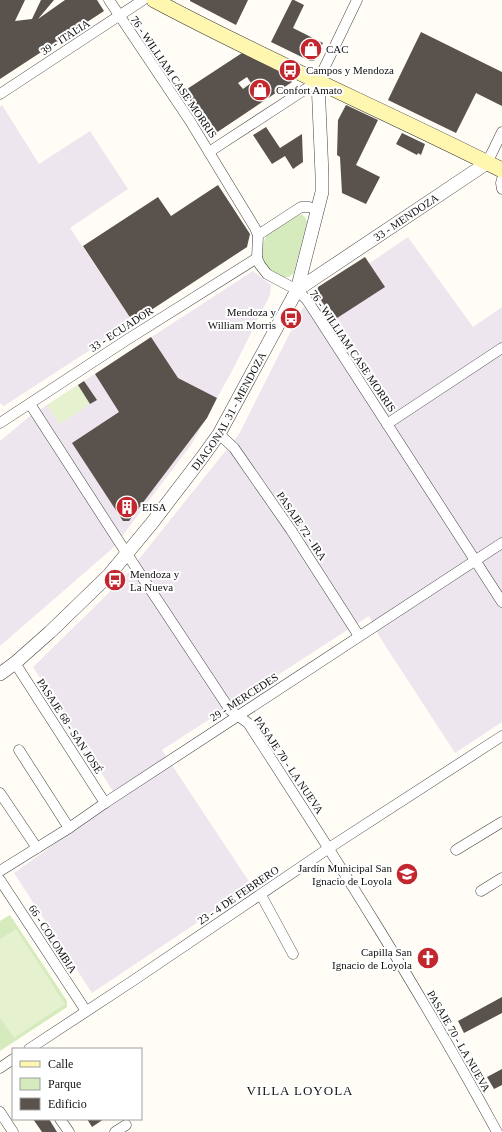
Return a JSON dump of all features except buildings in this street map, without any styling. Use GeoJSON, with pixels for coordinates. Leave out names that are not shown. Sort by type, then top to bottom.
{"type":"FeatureCollection","features":[{"type":"Feature","properties":{"kind":"main road"},"geometry":{"type":"LineString","coordinates":[[154,0],[288,68],[502,170]]}},
{"type":"Feature","properties":{"kind":"street","name":"76 - WILLIAM CASE MORRIS"},"geometry":{"type":"LineString","coordinates":[[109,0],[190,121],[258,235]]}},
{"type":"Feature","properties":{"kind":"street","name":"39 - ITALIA"},"geometry":{"type":"LineString","coordinates":[[0,94],[143,0]]}},
{"type":"Feature","properties":{"kind":"street"},"geometry":{"type":"LineString","coordinates":[[209,152],[318,81],[357,0]]}},
{"type":"Feature","properties":{"kind":"street","name":"DIAGONAL 31 - MENDOZA"},"geometry":{"type":"LineString","coordinates":[[0,674],[15,663],[80,604],[108,576],[201,459],[219,434],[297,290],[322,192],[318,81]]}},
{"type":"Feature","properties":{"kind":"street"},"geometry":{"type":"LineString","coordinates":[[487,163],[502,132]]}},
{"type":"Feature","properties":{"kind":"street","name":"33 - MENDOZA"},"geometry":{"type":"LineString","coordinates":[[297,290],[487,163]]}},
{"type":"Feature","properties":{"kind":"street"},"geometry":{"type":"LineString","coordinates":[[502,179],[502,189]]}},
{"type":"Feature","properties":{"kind":"street"},"geometry":{"type":"LineString","coordinates":[[257,258],[258,235],[301,207],[308,207],[317,210]]}},
{"type":"Feature","properties":{"kind":"street","name":"76 - WILLIAM CASE MORRIS"},"geometry":{"type":"LineString","coordinates":[[257,258],[267,274],[297,290],[307,300],[502,602]]}},
{"type":"Feature","properties":{"kind":"street","name":"33 - ECUADOR"},"geometry":{"type":"LineString","coordinates":[[0,423],[125,341],[257,258]]}},
{"type":"Feature","properties":{"kind":"street"},"geometry":{"type":"LineString","coordinates":[[387,424],[502,348]]}},
{"type":"Feature","properties":{"kind":"street","name":"PASAJE 70 - LA NUEVA"},"geometry":{"type":"LineString","coordinates":[[30,404],[230,710],[248,723],[329,848],[420,997],[497,1132]]}},
{"type":"Feature","properties":{"kind":"street","name":"PASAJE 72 - IRA"},"geometry":{"type":"LineString","coordinates":[[219,434],[234,448],[291,530],[359,636]]}},
{"type":"Feature","properties":{"kind":"street","name":"29 - MERCEDES"},"geometry":{"type":"LineString","coordinates":[[0,871],[69,828],[502,543]]}},
{"type":"Feature","properties":{"kind":"street","name":"PASAJE 68 - SAN JOSÉ"},"geometry":{"type":"LineString","coordinates":[[15,663],[105,803]]}},
{"type":"Feature","properties":{"kind":"street","name":"23 - 4 DE FEBRERO"},"geometry":{"type":"LineString","coordinates":[[30,1048],[329,848],[502,736]]}},
{"type":"Feature","properties":{"kind":"street"},"geometry":{"type":"LineString","coordinates":[[19,750],[69,828]]}},
{"type":"Feature","properties":{"kind":"street"},"geometry":{"type":"LineString","coordinates":[[0,793],[37,848]]}},
{"type":"Feature","properties":{"kind":"street"},"geometry":{"type":"LineString","coordinates":[[456,850],[502,822]]}},
{"type":"Feature","properties":{"kind":"street"},"geometry":{"type":"LineString","coordinates":[[481,891],[502,878]]}},
{"type":"Feature","properties":{"kind":"street","name":"66 - COLOMBIA"},"geometry":{"type":"LineString","coordinates":[[0,880],[86,1011]]}},
{"type":"Feature","properties":{"kind":"street"},"geometry":{"type":"LineString","coordinates":[[261,895],[294,954]]}},
{"type":"Feature","properties":{"kind":"street"},"geometry":{"type":"LineString","coordinates":[[0,1068],[12,1060]]}},
{"type":"Feature","properties":{"kind":"street"},"geometry":{"type":"LineString","coordinates":[[0,1112],[13,1132]]}},
{"type":"Feature","properties":{"kind":"street"},"geometry":{"type":"LineString","coordinates":[[61,1120],[69,1132]]}},
{"type":"Feature","properties":{"kind":"street"},"geometry":{"type":"LineString","coordinates":[[115,1132],[126,1125]]}},
{"type":"Feature","properties":{"kind":"shaded area"},"geometry":{"type":"Polygon","coordinates":[[[2,105],[39,164],[90,131],[128,189],[70,228],[133,322],[4,406],[0,403],[0,107],[2,105]]]}},
{"type":"Feature","properties":{"kind":"shaded area"},"geometry":{"type":"Polygon","coordinates":[[[408,237],[473,327],[502,307],[502,722],[455,753],[379,636],[369,616],[162,750],[252,886],[92,993],[14,873],[118,799],[33,667],[123,579],[239,434],[302,309],[408,237]]]}},
{"type":"Feature","properties":{"kind":"shaded area"},"geometry":{"type":"Polygon","coordinates":[[[253,271],[271,285],[270,295],[232,371],[191,445],[113,548],[0,646],[0,441],[30,416],[253,271]]]}},
{"type":"Feature","properties":{"kind":"green space"},"geometry":{"type":"Polygon","coordinates":[[[301,214],[305,217],[307,222],[294,273],[289,277],[282,277],[273,274],[266,266],[261,248],[268,233],[301,214]]]}},
{"type":"Feature","properties":{"kind":"green space"},"geometry":{"type":"Polygon","coordinates":[[[78,385],[90,404],[60,424],[47,405],[78,385]]]}},
{"type":"Feature","properties":{"kind":"green space"},"geometry":{"type":"Polygon","coordinates":[[[10,915],[67,1001],[67,1007],[0,1051],[0,921],[10,915]]]}},
{"type":"Feature","properties":{"kind":"green space"},"geometry":{"type":"Polygon","coordinates":[[[16,929],[65,1004],[14,1038],[0,1018],[0,939],[16,929]]]}},
{"type":"Feature","properties":{"kind":"place","name":"CAC"},"geometry":{"type":"Point","coordinates":[311,49]}},
{"type":"Feature","properties":{"kind":"place","name":"Campos y Mendoza"},"geometry":{"type":"Point","coordinates":[290,70]}},
{"type":"Feature","properties":{"kind":"place","name":"Confort Amato"},"geometry":{"type":"Point","coordinates":[260,90]}},
{"type":"Feature","properties":{"kind":"place","name":"Mendoza y William Morris"},"geometry":{"type":"Point","coordinates":[291,318]}},
{"type":"Feature","properties":{"kind":"place","name":"EISA"},"geometry":{"type":"Point","coordinates":[127,507]}},
{"type":"Feature","properties":{"kind":"place","name":"Mendoza y La Nueva"},"geometry":{"type":"Point","coordinates":[115,580]}},
{"type":"Feature","properties":{"kind":"place","name":"Jardín Municipal San Ignacio de Loyola"},"geometry":{"type":"Point","coordinates":[407,874]}},
{"type":"Feature","properties":{"kind":"place","name":"Capilla San Ignacio de Loyola"},"geometry":{"type":"Point","coordinates":[428,958]}},
{"type":"Feature","properties":{"kind":"district","name":"VILLA LOYOLA"},"geometry":{"type":"Point","coordinates":[300,1090]}}]}
